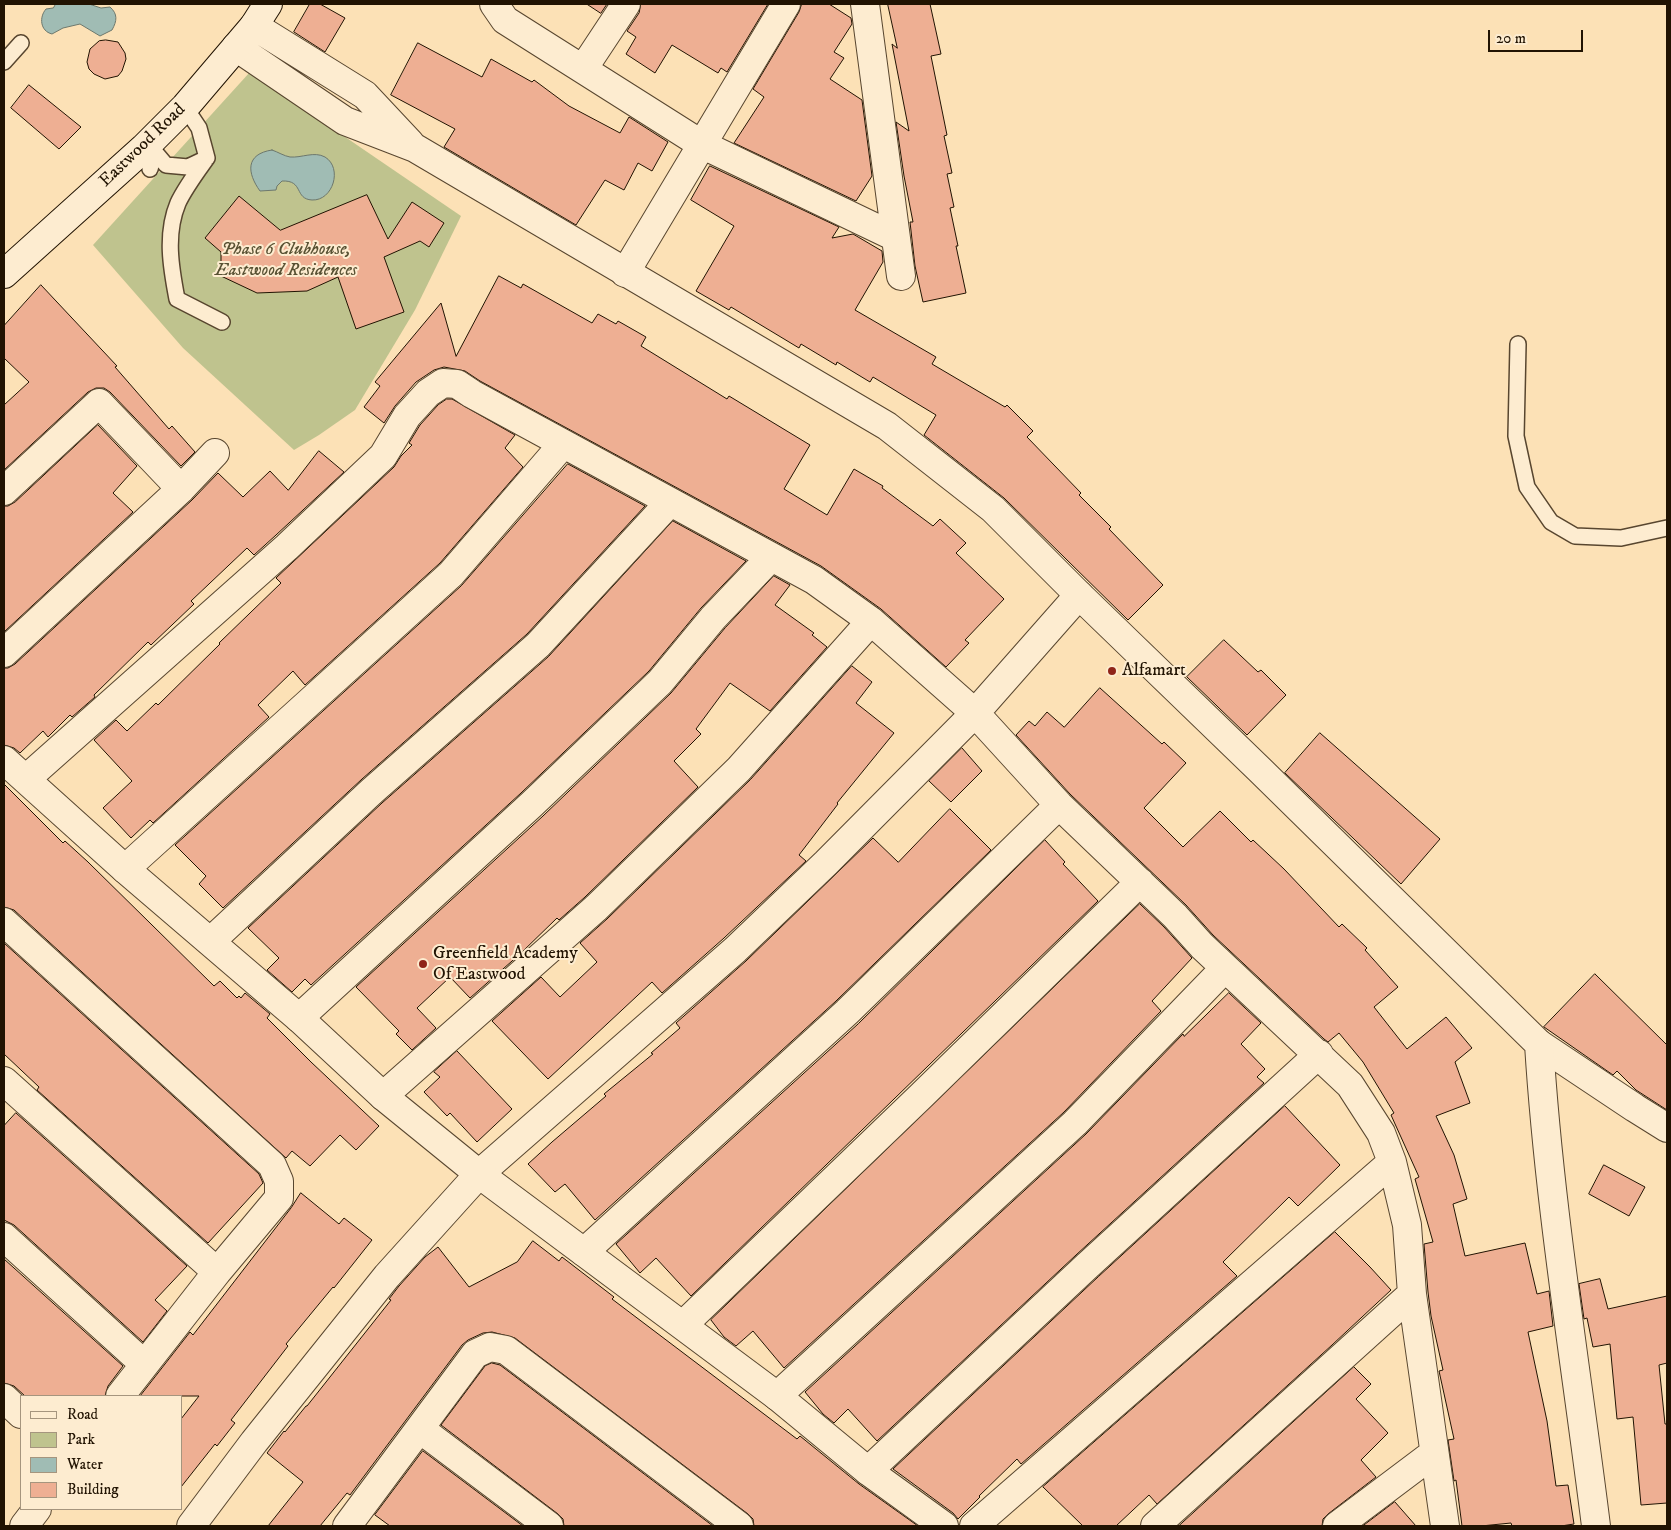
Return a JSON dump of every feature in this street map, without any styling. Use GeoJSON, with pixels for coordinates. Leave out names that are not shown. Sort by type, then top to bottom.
{"type":"FeatureCollection","features":[{"type":"Feature","properties":{"kind":"street"},"geometry":{"type":"LineString","coordinates":[[494,4],[505,20],[701,144],[895,237]]}},
{"type":"Feature","properties":{"kind":"street"},"geometry":{"type":"LineString","coordinates":[[584,69],[626,4]]}},
{"type":"Feature","properties":{"kind":"street"},"geometry":{"type":"LineString","coordinates":[[625,273],[786,4]]}},
{"type":"Feature","properties":{"kind":"street"},"geometry":{"type":"LineString","coordinates":[[865,4],[901,276]]}},
{"type":"Feature","properties":{"kind":"street"},"geometry":{"type":"LineString","coordinates":[[261,15],[365,95],[415,148]]}},
{"type":"Feature","properties":{"kind":"street","name":"Eastwood Road"},"geometry":{"type":"LineString","coordinates":[[4,274],[144,148],[185,107],[261,15]]}},
{"type":"Feature","properties":{"kind":"street"},"geometry":{"type":"LineString","coordinates":[[236,47],[345,121],[415,148],[887,426],[993,509],[1539,1044],[1667,1128]]}},
{"type":"Feature","properties":{"kind":"street"},"geometry":{"type":"LineString","coordinates":[[26,779],[287,547],[382,456],[407,416],[428,393],[443,383],[457,384],[669,503],[814,580],[871,621],[975,713],[1060,805],[1176,916],[1202,946],[1350,1085],[1381,1133],[1392,1162],[1407,1225],[1412,1294],[1446,1526]]}},
{"type":"Feature","properties":{"kind":"street"},"geometry":{"type":"LineString","coordinates":[[4,491],[99,403],[181,489]]}},
{"type":"Feature","properties":{"kind":"street"},"geometry":{"type":"LineString","coordinates":[[125,868],[452,574],[563,444]]}},
{"type":"Feature","properties":{"kind":"street"},"geometry":{"type":"LineString","coordinates":[[4,653],[181,489],[215,453]]}},
{"type":"Feature","properties":{"kind":"street"},"geometry":{"type":"LineString","coordinates":[[211,941],[372,791],[538,645],[669,503]]}},
{"type":"Feature","properties":{"kind":"street"},"geometry":{"type":"LineString","coordinates":[[299,1018],[532,804],[660,682],[713,618],[771,558]]}},
{"type":"Feature","properties":{"kind":"street"},"geometry":{"type":"LineString","coordinates":[[191,1526],[254,1442],[387,1276],[480,1174],[735,950],[826,863],[975,713],[1079,595]]}},
{"type":"Feature","properties":{"kind":"street"},"geometry":{"type":"LineString","coordinates":[[383,1096],[596,908],[739,769],[871,621]]}},
{"type":"Feature","properties":{"kind":"street"},"geometry":{"type":"LineString","coordinates":[[4,760],[125,868],[299,1018],[383,1096],[480,1174],[777,1396],[868,1471],[944,1526]]}},
{"type":"Feature","properties":{"kind":"street"},"geometry":{"type":"LineString","coordinates":[[584,1252],[848,1012],[1060,805]]}},
{"type":"Feature","properties":{"kind":"street"},"geometry":{"type":"LineString","coordinates":[[683,1325],[928,1090],[1140,882]]}},
{"type":"Feature","properties":{"kind":"street"},"geometry":{"type":"LineString","coordinates":[[4,922],[272,1165],[279,1181],[279,1198],[217,1272],[121,1395]]}},
{"type":"Feature","properties":{"kind":"street"},"geometry":{"type":"LineString","coordinates":[[777,1396],[1075,1123],[1225,968]]}},
{"type":"Feature","properties":{"kind":"street"},"geometry":{"type":"LineString","coordinates":[[1539,1044],[1543,1114],[1553,1200],[1596,1526]]}},
{"type":"Feature","properties":{"kind":"street"},"geometry":{"type":"LineString","coordinates":[[868,1471],[1087,1266],[1319,1054]]}},
{"type":"Feature","properties":{"kind":"street"},"geometry":{"type":"LineString","coordinates":[[4,1081],[217,1272]]}},
{"type":"Feature","properties":{"kind":"street"},"geometry":{"type":"LineString","coordinates":[[974,1526],[1392,1162]]}},
{"type":"Feature","properties":{"kind":"street"},"geometry":{"type":"LineString","coordinates":[[4,1237],[144,1364]]}},
{"type":"Feature","properties":{"kind":"street"},"geometry":{"type":"LineString","coordinates":[[1154,1526],[1412,1294]]}},
{"type":"Feature","properties":{"kind":"street"},"geometry":{"type":"LineString","coordinates":[[354,1524],[475,1354],[490,1347],[506,1350],[739,1526]]}},
{"type":"Feature","properties":{"kind":"street"},"geometry":{"type":"LineString","coordinates":[[4,1398],[20,1413]]}},
{"type":"Feature","properties":{"kind":"street"},"geometry":{"type":"LineString","coordinates":[[420,1429],[549,1526]]}},
{"type":"Feature","properties":{"kind":"street"},"geometry":{"type":"LineString","coordinates":[[1337,1526],[1434,1453]]}},
{"type":"Feature","properties":{"kind":"street"},"geometry":{"type":"LineString","coordinates":[[24,1526],[36,1510]]}},
{"type":"Feature","properties":{"kind":"lane"},"geometry":{"type":"LineString","coordinates":[[4,62],[21,43]]}},
{"type":"Feature","properties":{"kind":"lane"},"geometry":{"type":"LineString","coordinates":[[185,107],[199,128],[207,158],[178,203],[172,225],[170,263],[177,299],[222,322]]}},
{"type":"Feature","properties":{"kind":"lane"},"geometry":{"type":"LineString","coordinates":[[150,168],[155,152],[166,165],[188,167],[207,158]]}},
{"type":"Feature","properties":{"kind":"lane"},"geometry":{"type":"LineString","coordinates":[[1518,344],[1516,436],[1527,487],[1551,522],[1575,536],[1620,538],[1667,528]]}},
{"type":"Feature","properties":{"kind":"green space","name":"Phase 6 Clubhouse, Eastwood Residences"},"geometry":{"type":"Polygon","coordinates":[[[250,72],[461,216],[415,310],[355,410],[294,450],[183,348],[93,245],[250,72]]]}},
{"type":"Feature","properties":{"kind":"water"},"geometry":{"type":"Polygon","coordinates":[[[56,4],[89,4],[101,8],[110,7],[116,18],[115,24],[112,30],[100,36],[80,24],[63,28],[52,34],[43,27],[42,16],[46,9],[53,8],[56,4]]]}},
{"type":"Feature","properties":{"kind":"water"},"geometry":{"type":"Polygon","coordinates":[[[272,150],[290,157],[321,155],[325,157],[334,168],[333,183],[330,190],[319,199],[312,200],[306,199],[296,186],[289,181],[282,181],[276,190],[260,191],[253,178],[251,165],[257,156],[272,150]]]}},
{"type":"Feature","properties":{"kind":"building"},"geometry":{"type":"Polygon","coordinates":[[[310,4],[320,4],[345,18],[325,52],[294,32],[310,4]]]}},
{"type":"Feature","properties":{"kind":"building"},"geometry":{"type":"Polygon","coordinates":[[[587,4],[607,4],[601,13],[587,4]]]}},
{"type":"Feature","properties":{"kind":"building"},"geometry":{"type":"Polygon","coordinates":[[[641,4],[768,4],[727,72],[721,68],[718,73],[672,45],[655,73],[626,54],[636,37],[627,31],[639,13],[641,4]]]}},
{"type":"Feature","properties":{"kind":"building"},"geometry":{"type":"Polygon","coordinates":[[[802,4],[829,4],[851,18],[852,24],[834,52],[844,58],[830,79],[862,100],[872,176],[856,201],[734,143],[764,97],[753,89],[802,4]]]}},
{"type":"Feature","properties":{"kind":"building"},"geometry":{"type":"Polygon","coordinates":[[[888,4],[930,4],[941,54],[931,56],[947,135],[944,136],[952,173],[947,174],[954,207],[950,208],[966,293],[923,302],[915,266],[910,222],[913,222],[896,122],[909,131],[892,44],[897,48],[888,4]]]}},
{"type":"Feature","properties":{"kind":"building"},"geometry":{"type":"Polygon","coordinates":[[[99,41],[118,42],[125,53],[126,59],[118,76],[105,79],[94,74],[89,69],[87,62],[90,49],[99,41]]]}},
{"type":"Feature","properties":{"kind":"building"},"geometry":{"type":"Polygon","coordinates":[[[418,43],[482,77],[491,59],[532,82],[534,80],[569,106],[620,133],[629,117],[668,142],[652,171],[638,163],[624,190],[605,180],[576,225],[444,147],[455,129],[391,95],[418,43]]]}},
{"type":"Feature","properties":{"kind":"building"},"geometry":{"type":"Polygon","coordinates":[[[29,85],[81,127],[59,149],[11,108],[29,85]]]}},
{"type":"Feature","properties":{"kind":"building"},"geometry":{"type":"Polygon","coordinates":[[[710,166],[839,227],[832,238],[853,234],[882,251],[883,262],[855,310],[936,357],[932,364],[1005,407],[1007,405],[1033,431],[1027,437],[1081,493],[1079,495],[1111,527],[1109,529],[1163,585],[1128,620],[1004,498],[924,435],[936,415],[873,377],[870,382],[837,362],[836,365],[801,344],[799,348],[731,307],[729,310],[696,291],[734,226],[691,200],[710,166]]]}},
{"type":"Feature","properties":{"kind":"building"},"geometry":{"type":"Polygon","coordinates":[[[367,195],[388,239],[412,202],[444,223],[429,247],[420,241],[384,257],[404,312],[356,329],[338,277],[307,291],[257,293],[221,276],[221,252],[205,238],[239,196],[280,230],[367,195]]]}},
{"type":"Feature","properties":{"kind":"building"},"geometry":{"type":"Polygon","coordinates":[[[499,276],[521,288],[523,284],[592,323],[598,314],[616,324],[618,321],[646,337],[641,346],[727,399],[729,396],[810,445],[784,489],[827,515],[854,469],[883,486],[882,488],[933,526],[940,519],[966,543],[956,553],[1004,599],[965,640],[969,643],[946,667],[881,609],[821,566],[480,381],[465,371],[444,367],[434,370],[416,382],[395,406],[384,423],[364,407],[380,386],[375,382],[441,303],[456,356],[499,276]]]}},
{"type":"Feature","properties":{"kind":"building"},"geometry":{"type":"Polygon","coordinates":[[[41,285],[117,366],[115,367],[169,429],[172,426],[195,452],[181,466],[110,392],[104,388],[96,388],[88,392],[4,470],[4,405],[29,382],[4,358],[4,326],[41,285]]]}},
{"type":"Feature","properties":{"kind":"building"},"geometry":{"type":"Polygon","coordinates":[[[447,399],[452,399],[515,435],[505,448],[523,467],[440,563],[305,685],[293,671],[258,705],[269,717],[153,823],[150,820],[131,838],[103,808],[132,781],[94,740],[116,720],[127,731],[156,703],[158,705],[281,583],[276,578],[394,467],[401,456],[412,445],[409,443],[420,425],[438,405],[447,399]]]}},
{"type":"Feature","properties":{"kind":"building"},"geometry":{"type":"Polygon","coordinates":[[[98,425],[137,466],[113,493],[133,512],[4,632],[4,506],[15,502],[98,425]]]}},
{"type":"Feature","properties":{"kind":"building"},"geometry":{"type":"Polygon","coordinates":[[[319,451],[344,472],[254,555],[247,548],[191,601],[194,604],[151,645],[148,642],[94,695],[95,697],[72,717],[70,715],[48,737],[43,731],[20,753],[14,748],[4,745],[4,668],[15,664],[192,500],[218,473],[243,497],[270,471],[288,490],[319,451]]]}},
{"type":"Feature","properties":{"kind":"building"},"geometry":{"type":"Polygon","coordinates":[[[568,464],[645,506],[527,634],[362,779],[223,908],[199,884],[206,876],[175,845],[461,586],[568,464]]]}},
{"type":"Feature","properties":{"kind":"building"},"geometry":{"type":"Polygon","coordinates":[[[673,521],[746,561],[701,608],[649,671],[521,793],[311,985],[305,979],[292,992],[267,970],[279,958],[248,928],[382,803],[548,657],[673,521]]]}},
{"type":"Feature","properties":{"kind":"building"},"geometry":{"type":"Polygon","coordinates":[[[774,576],[790,585],[775,605],[814,633],[812,635],[827,647],[770,711],[730,683],[696,729],[701,734],[674,761],[698,787],[585,897],[559,920],[557,918],[470,998],[450,977],[417,1008],[436,1028],[412,1050],[396,1034],[399,1031],[356,987],[543,816],[671,693],[725,628],[774,576]]]}},
{"type":"Feature","properties":{"kind":"building"},"geometry":{"type":"Polygon","coordinates":[[[1224,640],[1258,672],[1261,670],[1286,695],[1247,735],[1187,677],[1224,640]]]}},
{"type":"Feature","properties":{"kind":"building"},"geometry":{"type":"Polygon","coordinates":[[[852,666],[872,682],[856,703],[894,733],[837,803],[799,855],[806,861],[662,993],[652,982],[548,1079],[492,1021],[541,977],[560,997],[597,962],[580,943],[750,780],[852,666]]]}},
{"type":"Feature","properties":{"kind":"building"},"geometry":{"type":"Polygon","coordinates":[[[1100,688],[1186,763],[1144,808],[1183,847],[1220,811],[1251,842],[1253,840],[1284,869],[1339,927],[1342,924],[1367,948],[1365,950],[1398,987],[1374,1007],[1407,1049],[1446,1017],[1472,1048],[1455,1062],[1470,1103],[1436,1116],[1454,1155],[1467,1199],[1453,1204],[1465,1256],[1525,1243],[1537,1294],[1549,1291],[1553,1326],[1528,1332],[1547,1421],[1556,1486],[1568,1485],[1574,1524],[1561,1526],[1512,1526],[1511,1523],[1462,1526],[1448,1440],[1454,1439],[1439,1371],[1443,1370],[1431,1316],[1428,1292],[1424,1244],[1433,1242],[1415,1179],[1419,1177],[1391,1115],[1394,1113],[1363,1062],[1339,1033],[1328,1042],[1324,1039],[1213,935],[1186,905],[1070,794],[1016,735],[1029,721],[1035,726],[1047,712],[1064,727],[1100,688]]]}},
{"type":"Feature","properties":{"kind":"building"},"geometry":{"type":"Polygon","coordinates":[[[1320,733],[1440,839],[1401,884],[1285,773],[1320,733]]]}},
{"type":"Feature","properties":{"kind":"building"},"geometry":{"type":"Polygon","coordinates":[[[962,748],[982,771],[951,802],[929,781],[962,748]]]}},
{"type":"Feature","properties":{"kind":"building"},"geometry":{"type":"Polygon","coordinates":[[[4,784],[63,843],[65,841],[88,862],[214,986],[220,981],[237,998],[239,996],[241,998],[245,993],[270,1014],[267,1018],[379,1126],[356,1150],[340,1135],[310,1166],[292,1151],[286,1158],[14,910],[4,907],[4,784]]]}},
{"type":"Feature","properties":{"kind":"building"},"geometry":{"type":"Polygon","coordinates":[[[950,809],[991,850],[836,1001],[595,1220],[565,1184],[555,1192],[528,1164],[606,1096],[604,1094],[653,1054],[651,1053],[680,1028],[676,1023],[746,961],[873,838],[898,862],[950,809]]]}},
{"type":"Feature","properties":{"kind":"building"},"geometry":{"type":"Polygon","coordinates":[[[1045,840],[1065,862],[1063,864],[1098,901],[691,1296],[656,1258],[640,1273],[616,1244],[858,1024],[1045,840]]]}},
{"type":"Feature","properties":{"kind":"building"},"geometry":{"type":"Polygon","coordinates":[[[1140,904],[1192,958],[1152,1001],[1161,1011],[1064,1112],[784,1368],[753,1331],[736,1346],[724,1337],[711,1320],[1140,904]]]}},
{"type":"Feature","properties":{"kind":"building"},"geometry":{"type":"Polygon","coordinates":[[[4,943],[259,1174],[263,1183],[208,1243],[37,1090],[39,1087],[4,1054],[4,943]]]}},
{"type":"Feature","properties":{"kind":"building"},"geometry":{"type":"Polygon","coordinates":[[[1595,974],[1667,1045],[1667,1110],[1636,1090],[1617,1071],[1613,1075],[1544,1027],[1595,974]]]}},
{"type":"Feature","properties":{"kind":"building"},"geometry":{"type":"Polygon","coordinates":[[[1229,993],[1261,1023],[1241,1044],[1265,1069],[1257,1077],[1264,1083],[877,1441],[848,1409],[834,1423],[823,1414],[805,1392],[1086,1134],[1183,1034],[1184,1036],[1229,993]]]}},
{"type":"Feature","properties":{"kind":"building"},"geometry":{"type":"Polygon","coordinates":[[[457,1051],[512,1109],[477,1142],[450,1113],[447,1116],[424,1092],[440,1077],[434,1072],[457,1051]]]}},
{"type":"Feature","properties":{"kind":"building"},"geometry":{"type":"Polygon","coordinates":[[[1285,1106],[1340,1165],[1298,1206],[1289,1197],[1223,1262],[1237,1276],[1021,1464],[1017,1459],[958,1519],[953,1513],[893,1469],[1098,1277],[1285,1106]]]}},
{"type":"Feature","properties":{"kind":"building"},"geometry":{"type":"Polygon","coordinates":[[[16,1113],[187,1266],[155,1300],[167,1311],[143,1342],[14,1225],[4,1220],[4,1126],[16,1113]]]}},
{"type":"Feature","properties":{"kind":"building"},"geometry":{"type":"Polygon","coordinates":[[[1604,1165],[1645,1187],[1629,1216],[1589,1194],[1604,1165]]]}},
{"type":"Feature","properties":{"kind":"building"},"geometry":{"type":"Polygon","coordinates":[[[301,1193],[339,1224],[344,1218],[372,1240],[286,1344],[288,1346],[231,1420],[235,1423],[217,1446],[215,1444],[182,1486],[182,1418],[199,1396],[141,1395],[190,1332],[193,1335],[301,1193]]]}},
{"type":"Feature","properties":{"kind":"building"},"geometry":{"type":"Polygon","coordinates":[[[1335,1232],[1391,1290],[1157,1504],[1149,1495],[1116,1526],[1083,1526],[1043,1487],[1335,1232]]]}},
{"type":"Feature","properties":{"kind":"building"},"geometry":{"type":"Polygon","coordinates":[[[533,1241],[559,1261],[562,1257],[614,1297],[612,1299],[797,1439],[800,1436],[859,1484],[918,1526],[754,1526],[753,1519],[748,1514],[515,1338],[492,1332],[483,1333],[462,1345],[350,1495],[347,1493],[320,1526],[268,1526],[303,1482],[267,1453],[391,1300],[389,1299],[399,1286],[425,1257],[438,1247],[469,1287],[517,1262],[533,1241]]]}},
{"type":"Feature","properties":{"kind":"building"},"geometry":{"type":"Polygon","coordinates":[[[4,1259],[123,1366],[108,1386],[105,1395],[24,1395],[14,1386],[4,1383],[4,1259]]]}},
{"type":"Feature","properties":{"kind":"building"},"geometry":{"type":"Polygon","coordinates":[[[1600,1279],[1608,1309],[1667,1296],[1667,1363],[1659,1365],[1665,1424],[1667,1424],[1667,1503],[1641,1505],[1633,1417],[1617,1419],[1610,1344],[1593,1347],[1587,1318],[1584,1319],[1579,1284],[1600,1279]]]}},
{"type":"Feature","properties":{"kind":"building"},"geometry":{"type":"Polygon","coordinates":[[[492,1363],[500,1365],[713,1526],[564,1526],[563,1519],[558,1514],[441,1425],[485,1366],[492,1363]]]}},
{"type":"Feature","properties":{"kind":"building"},"geometry":{"type":"Polygon","coordinates":[[[1354,1367],[1371,1384],[1356,1399],[1388,1433],[1361,1460],[1376,1477],[1328,1514],[1323,1519],[1322,1526],[1179,1526],[1354,1367]]]}},
{"type":"Feature","properties":{"kind":"building"},"geometry":{"type":"Polygon","coordinates":[[[423,1451],[523,1526],[390,1526],[375,1515],[423,1451]]]}},
{"type":"Feature","properties":{"kind":"building"},"geometry":{"type":"Polygon","coordinates":[[[1395,1502],[1416,1526],[1363,1526],[1395,1502]]]}},
{"type":"Feature","properties":{"kind":"place","name":"Alfamart"},"geometry":{"type":"Point","coordinates":[1112,671]}},
{"type":"Feature","properties":{"kind":"place","name":"Greenfield Academy Of Eastwood"},"geometry":{"type":"Point","coordinates":[423,964]}}]}
